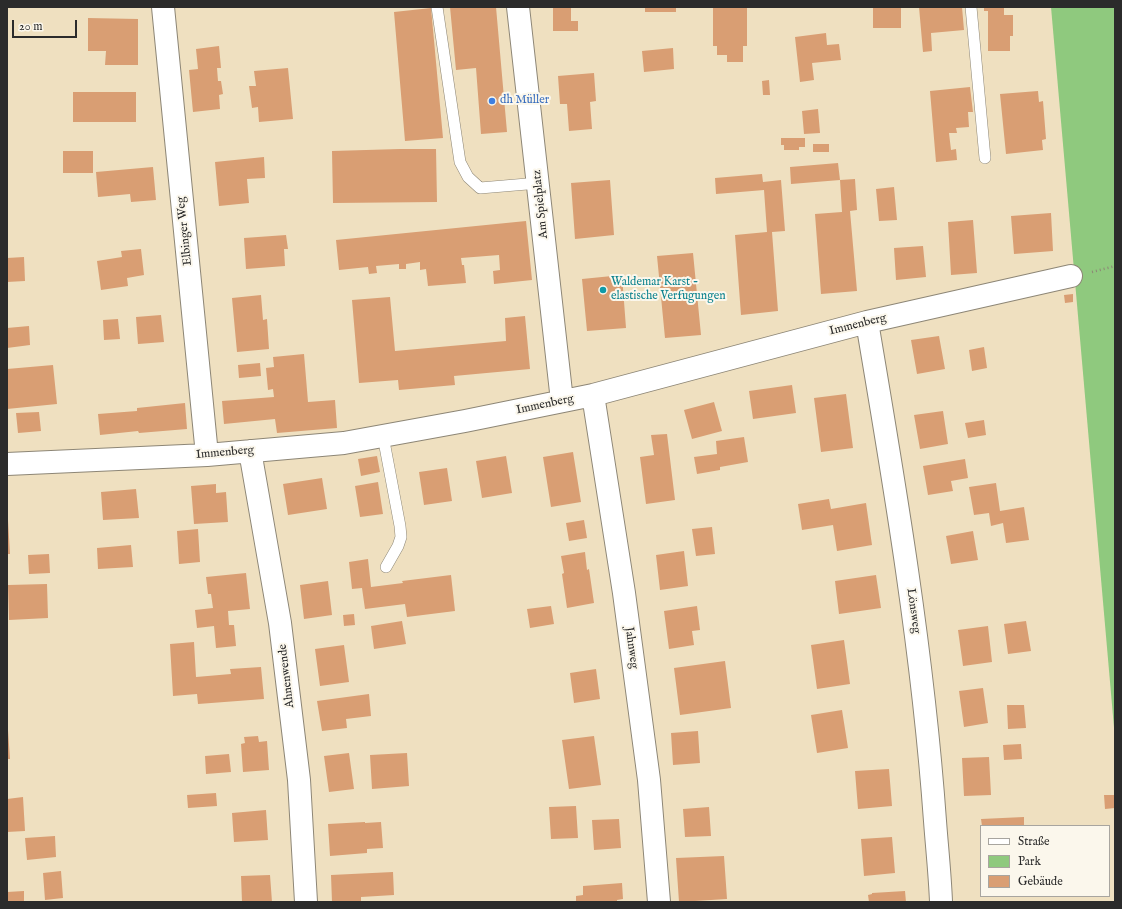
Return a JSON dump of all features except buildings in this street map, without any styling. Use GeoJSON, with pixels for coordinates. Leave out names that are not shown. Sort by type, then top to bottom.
{"type":"FeatureCollection","features":[{"type":"Feature","properties":{"kind":"street","name":"Elbinger Weg"},"geometry":{"type":"LineString","coordinates":[[163,7],[207,455]]}},
{"type":"Feature","properties":{"kind":"street","name":"Am Spielplatz"},"geometry":{"type":"LineString","coordinates":[[518,7],[539,183],[562,401]]}},
{"type":"Feature","properties":{"kind":"street","name":"Immenberg"},"geometry":{"type":"LineString","coordinates":[[7,464],[207,455],[344,443],[593,395],[867,322],[1071,276]]}},
{"type":"Feature","properties":{"kind":"street","name":"Lönsweg"},"geometry":{"type":"LineString","coordinates":[[867,322],[892,468],[917,640],[931,760],[941,902]]}},
{"type":"Feature","properties":{"kind":"street","name":"Jahnweg"},"geometry":{"type":"LineString","coordinates":[[593,395],[624,593],[649,780],[659,902]]}},
{"type":"Feature","properties":{"kind":"street","name":"Ahnenwende"},"geometry":{"type":"LineString","coordinates":[[250,451],[280,623],[299,780],[306,902]]}},
{"type":"Feature","properties":{"kind":"lane"},"geometry":{"type":"LineString","coordinates":[[437,7],[460,162],[468,177],[480,188],[539,183]]}},
{"type":"Feature","properties":{"kind":"lane"},"geometry":{"type":"LineString","coordinates":[[971,7],[986,158]]}},
{"type":"Feature","properties":{"kind":"lane"},"geometry":{"type":"LineString","coordinates":[[382,436],[401,537],[398,546],[386,567]]}},
{"type":"Feature","properties":{"kind":"green space"},"geometry":{"type":"Polygon","coordinates":[[[1051,7],[1115,7],[1115,739],[1051,7]]]}},
{"type":"Feature","properties":{"kind":"place","name":"dh Müller"},"geometry":{"type":"Point","coordinates":[492,101]}},
{"type":"Feature","properties":{"kind":"place","name":"Waldemar Karst - elastische Verfugungen"},"geometry":{"type":"Point","coordinates":[603,290]}}]}
